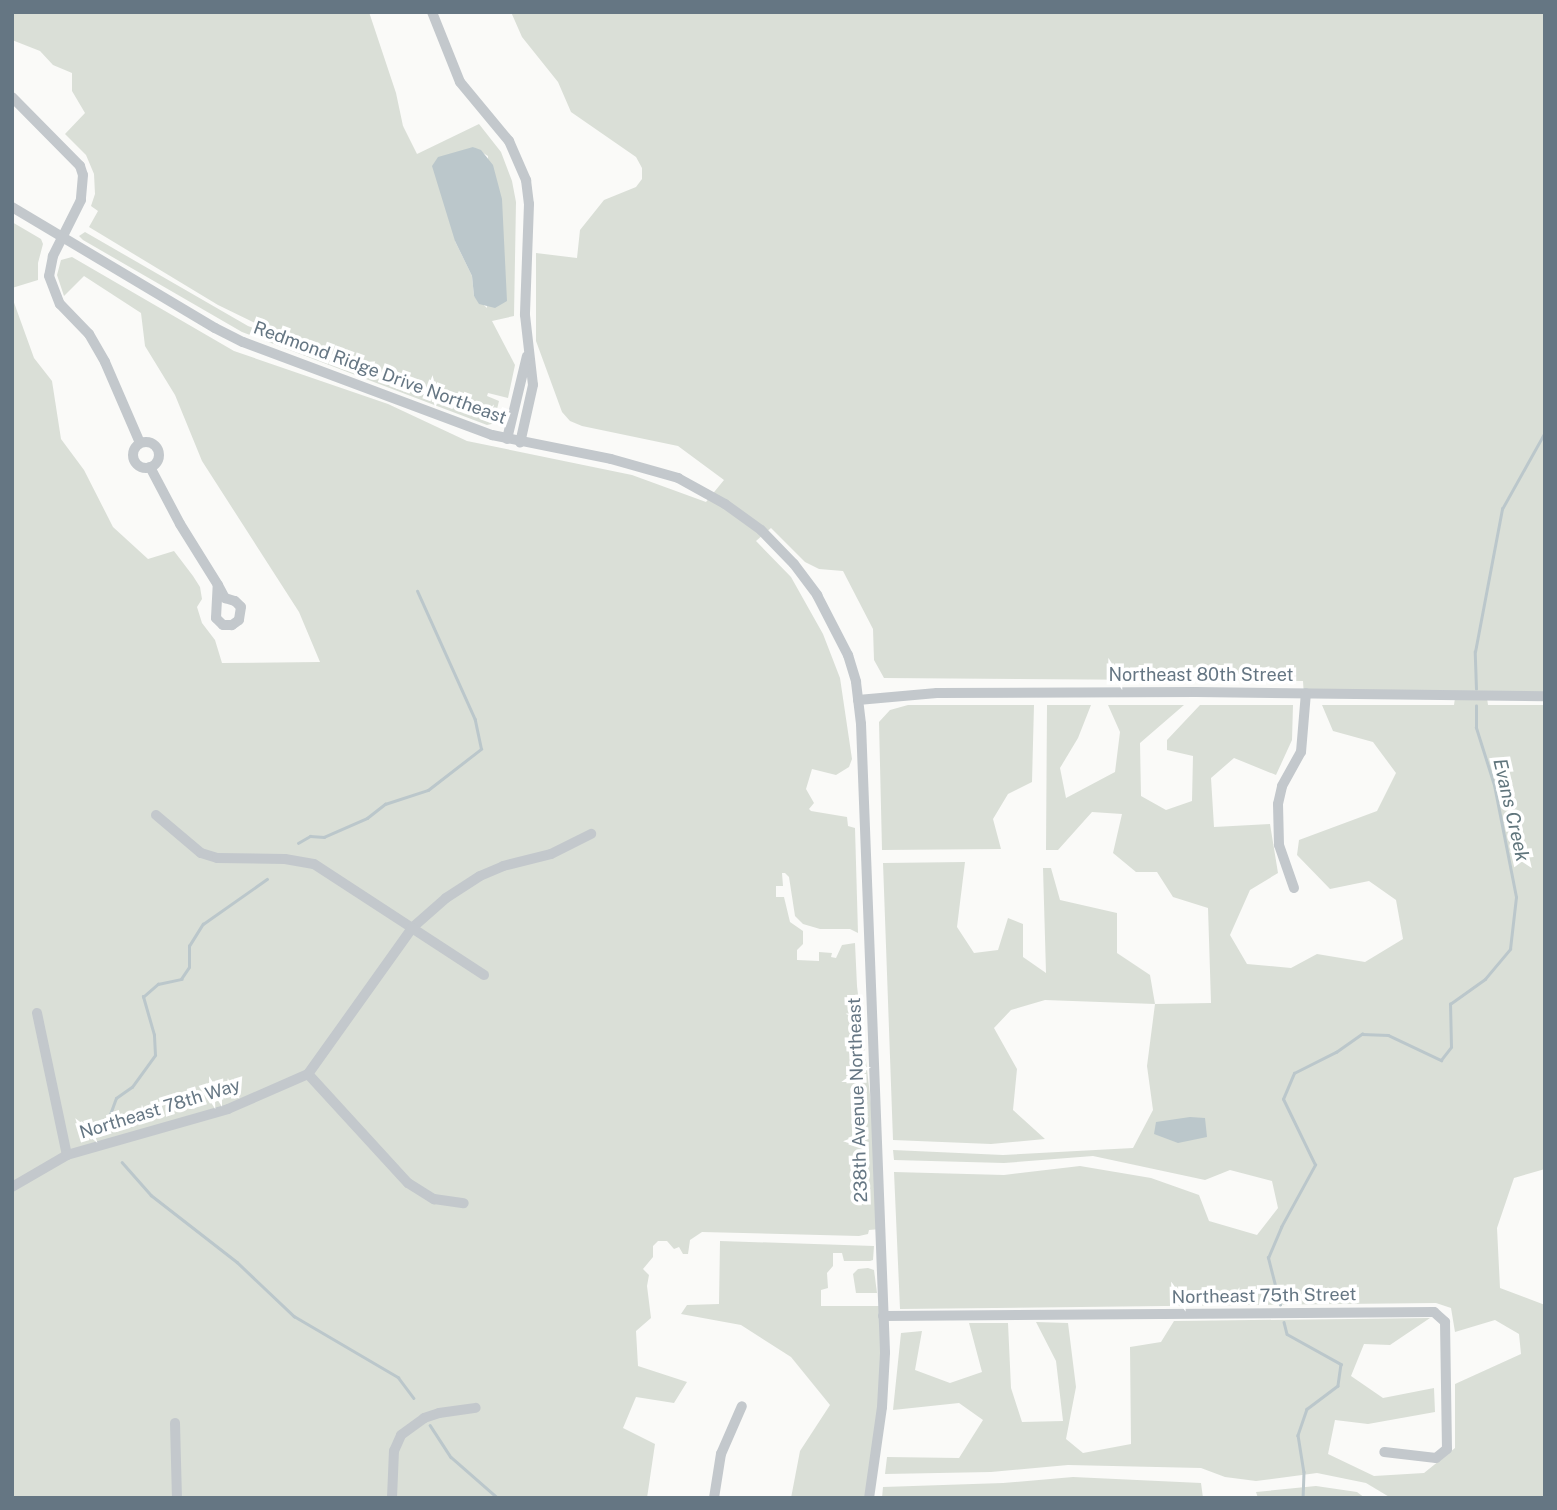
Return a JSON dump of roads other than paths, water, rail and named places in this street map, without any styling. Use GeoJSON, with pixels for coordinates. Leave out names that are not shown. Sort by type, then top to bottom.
{"type":"FeatureCollection","features":[{"type":"Feature","properties":{"kind":"street"},"geometry":{"type":"LineString","coordinates":[[432,12],[460,82],[509,141],[526,180],[529,204],[525,315],[533,385],[520,443]]}},
{"type":"Feature","properties":{"kind":"street"},"geometry":{"type":"LineString","coordinates":[[12,97],[73,158],[83,175],[81,201],[49,265],[53,292],[96,346],[140,443]]}},
{"type":"Feature","properties":{"kind":"street","name":"Redmond Ridge Drive Northeast"},"geometry":{"type":"LineString","coordinates":[[12,207],[243,342],[467,427],[520,443],[633,464],[678,478],[705,492],[761,530],[794,564],[837,629],[853,669],[858,701]]}},
{"type":"Feature","properties":{"kind":"street"},"geometry":{"type":"LineString","coordinates":[[507,439],[528,353]]}},
{"type":"Feature","properties":{"kind":"street"},"geometry":{"type":"LineString","coordinates":[[140,443],[153,444],[158,451],[158,460],[150,467],[140,467],[134,461],[132,453],[140,443]]}},
{"type":"Feature","properties":{"kind":"street"},"geometry":{"type":"LineString","coordinates":[[150,467],[180,524],[218,585]]}},
{"type":"Feature","properties":{"kind":"street","name":"Northeast 80th Street"},"geometry":{"type":"LineString","coordinates":[[858,701],[937,693],[1545,696]]}},
{"type":"Feature","properties":{"kind":"street"},"geometry":{"type":"LineString","coordinates":[[1294,888],[1279,845],[1278,804],[1282,786],[1301,752],[1306,693]]}},
{"type":"Feature","properties":{"kind":"street","name":"238th Avenue Northeast"},"geometry":{"type":"LineString","coordinates":[[858,701],[883,1316],[882,1407],[869,1498]]}},
{"type":"Feature","properties":{"kind":"street"},"geometry":{"type":"LineString","coordinates":[[156,815],[201,853],[217,858],[275,858],[314,864],[484,975]]}},
{"type":"Feature","properties":{"kind":"street"},"geometry":{"type":"LineString","coordinates":[[464,1203],[434,1199],[408,1183],[308,1074],[412,928],[446,898],[480,876],[503,866],[551,854],[591,834]]}},
{"type":"Feature","properties":{"kind":"street"},"geometry":{"type":"LineString","coordinates":[[37,1013],[67,1155]]}},
{"type":"Feature","properties":{"kind":"street","name":"Northeast 78th Way"},"geometry":{"type":"LineString","coordinates":[[12,1187],[67,1155],[228,1109],[308,1074]]}},
{"type":"Feature","properties":{"kind":"street","name":"Northeast 75th Street"},"geometry":{"type":"LineString","coordinates":[[883,1316],[1434,1311],[1445,1322],[1447,1449],[1436,1458],[1384,1452]]}},
{"type":"Feature","properties":{"kind":"street"},"geometry":{"type":"LineString","coordinates":[[714,1498],[721,1454],[742,1406]]}},
{"type":"Feature","properties":{"kind":"street"},"geometry":{"type":"LineString","coordinates":[[392,1498],[394,1451],[401,1435],[424,1418],[476,1408]]}},
{"type":"Feature","properties":{"kind":"street"},"geometry":{"type":"LineString","coordinates":[[175,1423],[177,1498]]}},
{"type":"Feature","properties":{"kind":"waterway"},"geometry":{"type":"LineString","coordinates":[[1476,689],[1475,652],[1502,509],[1545,432]]}},
{"type":"Feature","properties":{"kind":"waterway"},"geometry":{"type":"LineString","coordinates":[[298,843],[310,836],[324,837],[367,818],[385,804],[428,790],[481,749],[475,720],[417,591]]}},
{"type":"Feature","properties":{"kind":"waterway","name":"Evans Creek"},"geometry":{"type":"LineString","coordinates":[[1280,1305],[1268,1258],[1281,1227],[1315,1165],[1283,1099],[1294,1073],[1336,1052],[1362,1034],[1388,1035],[1441,1060],[1451,1047],[1450,1004],[1485,979],[1510,949],[1516,897],[1494,785],[1476,728],[1476,706]]}},
{"type":"Feature","properties":{"kind":"waterway"},"geometry":{"type":"LineString","coordinates":[[108,1120],[116,1098],[132,1087],[155,1055],[154,1035],[143,997],[158,984],[181,979],[189,967],[189,946],[203,924],[267,879]]}},
{"type":"Feature","properties":{"kind":"waterway"},"geometry":{"type":"LineString","coordinates":[[122,1162],[151,1195],[237,1262],[294,1316],[398,1377],[414,1398]]}},
{"type":"Feature","properties":{"kind":"waterway","name":"Evans Creek"},"geometry":{"type":"LineString","coordinates":[[1284,1322],[1287,1334],[1341,1364],[1338,1386],[1307,1409],[1298,1435],[1304,1472],[1303,1498]]}},
{"type":"Feature","properties":{"kind":"waterway"},"geometry":{"type":"LineString","coordinates":[[430,1425],[451,1457],[498,1498]]}}]}
